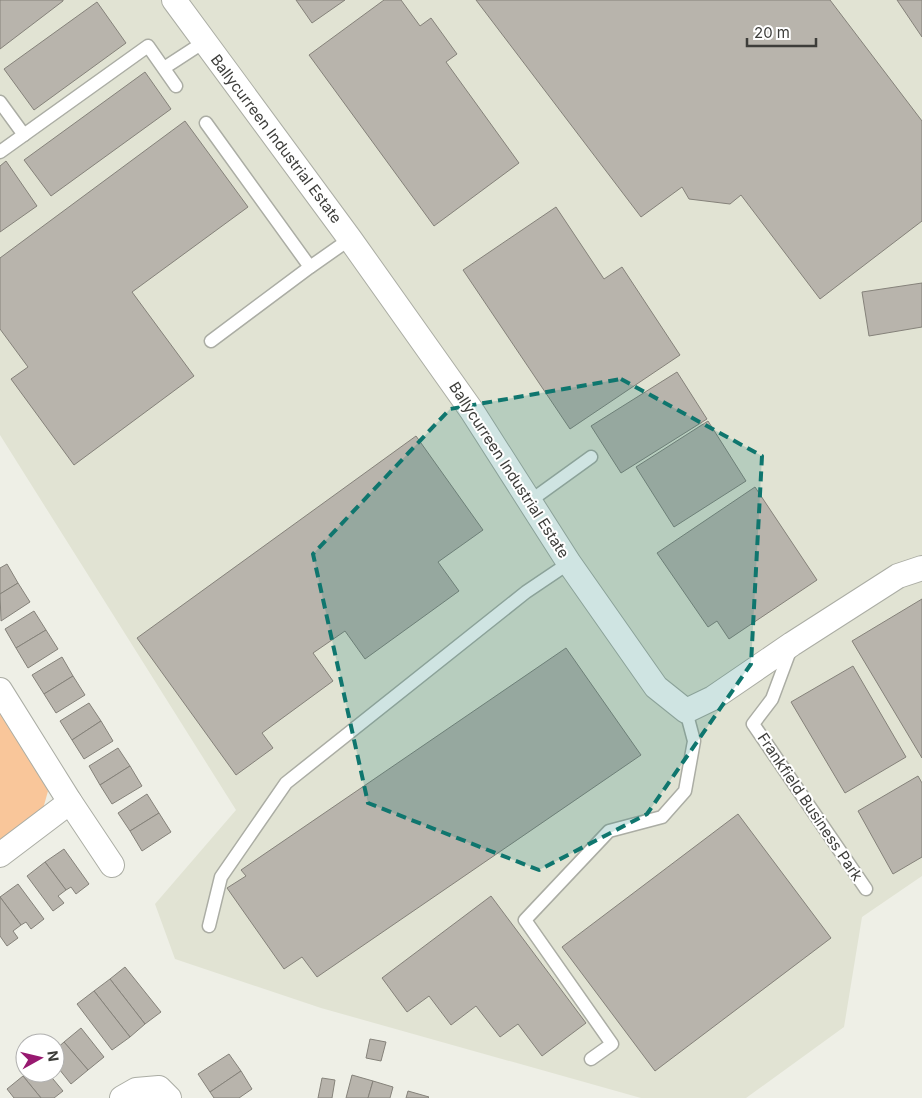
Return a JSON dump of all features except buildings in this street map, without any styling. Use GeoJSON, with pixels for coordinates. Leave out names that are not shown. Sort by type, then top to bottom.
{"type":"FeatureCollection","features":[{"type":"Feature","properties":{"kind":"street","name":"Ballycurreen Industrial Estate"},"geometry":{"type":"LineString","coordinates":[[174,0],[350,239],[472,411],[569,563],[656,687],[686,711]]}},
{"type":"Feature","properties":{"kind":"street"},"geometry":{"type":"LineString","coordinates":[[686,711],[713,698],[792,644],[898,576],[922,568]]}},
{"type":"Feature","properties":{"kind":"street"},"geometry":{"type":"LineString","coordinates":[[0,690],[112,865]]}},
{"type":"Feature","properties":{"kind":"street"},"geometry":{"type":"LineString","coordinates":[[0,855],[70,802]]}},
{"type":"Feature","properties":{"kind":"street"},"geometry":{"type":"LineString","coordinates":[[122,1098],[136,1090],[159,1088],[168,1098]]}},
{"type":"Feature","properties":{"kind":"lane"},"geometry":{"type":"LineString","coordinates":[[164,68],[204,42]]}},
{"type":"Feature","properties":{"kind":"lane"},"geometry":{"type":"LineString","coordinates":[[0,152],[148,46],[176,86]]}},
{"type":"Feature","properties":{"kind":"lane"},"geometry":{"type":"LineString","coordinates":[[0,102],[24,135]]}},
{"type":"Feature","properties":{"kind":"lane"},"geometry":{"type":"LineString","coordinates":[[206,122],[310,267]]}},
{"type":"Feature","properties":{"kind":"lane"},"geometry":{"type":"LineString","coordinates":[[211,341],[350,239]]}},
{"type":"Feature","properties":{"kind":"lane"},"geometry":{"type":"LineString","coordinates":[[530,501],[591,458]]}},
{"type":"Feature","properties":{"kind":"lane"},"geometry":{"type":"LineString","coordinates":[[209,926],[221,876],[286,783],[526,592],[569,563]]}},
{"type":"Feature","properties":{"kind":"lane","name":"Frankfield Business Park"},"geometry":{"type":"LineString","coordinates":[[792,644],[772,699],[753,724],[866,888]]}},
{"type":"Feature","properties":{"kind":"lane"},"geometry":{"type":"LineString","coordinates":[[591,1059],[612,1044],[525,920],[609,831],[662,817],[686,791],[694,741],[686,711]]}},
{"type":"Feature","properties":{"kind":"highlighted area"},"geometry":{"type":"Polygon","coordinates":[[[621,379],[762,456],[751,664],[647,814],[539,870],[368,803],[313,554],[450,409],[621,379]]]}},
{"type":"Feature","properties":{"kind":"shaded area"},"geometry":{"type":"Polygon","coordinates":[[[0,0],[922,0],[922,876],[862,917],[844,1027],[746,1098],[641,1098],[321,1008],[175,959],[155,904],[236,810],[0,435],[0,0]]]}},
{"type":"Feature","properties":{"kind":"shaded area"},"geometry":{"type":"Polygon","coordinates":[[[0,707],[48,791],[41,816],[0,845],[0,707]]]}}]}
